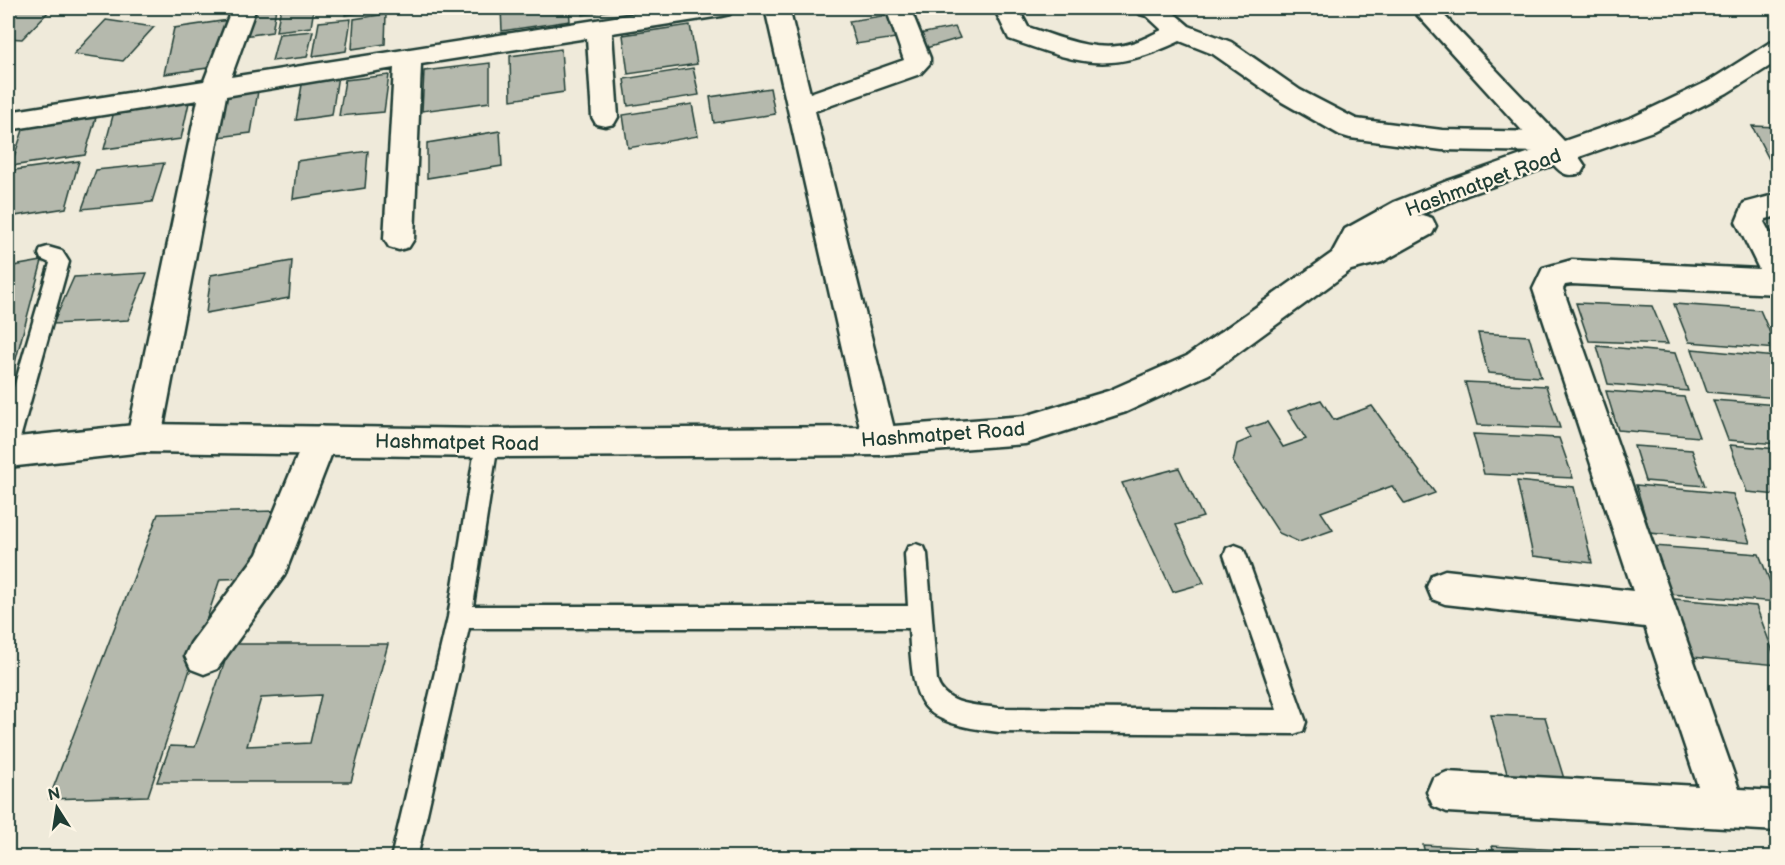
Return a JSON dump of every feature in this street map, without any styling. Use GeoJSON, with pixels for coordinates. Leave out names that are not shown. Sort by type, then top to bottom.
{"type":"FeatureCollection","features":[{"type":"Feature","properties":{"kind":"street"},"geometry":{"type":"LineString","coordinates":[[144,438],[214,88],[244,8]]}},
{"type":"Feature","properties":{"kind":"street"},"geometry":{"type":"LineString","coordinates":[[8,121],[721,8]]}},
{"type":"Feature","properties":{"kind":"street"},"geometry":{"type":"LineString","coordinates":[[777,8],[880,441]]}},
{"type":"Feature","properties":{"kind":"street"},"geometry":{"type":"LineString","coordinates":[[800,106],[911,68],[917,63],[898,8]]}},
{"type":"Feature","properties":{"kind":"street"},"geometry":{"type":"LineString","coordinates":[[1006,8],[1018,33],[1078,52],[1102,56],[1132,52],[1180,32]]}},
{"type":"Feature","properties":{"kind":"street"},"geometry":{"type":"LineString","coordinates":[[1154,8],[1180,32],[1222,48],[1291,96],[1350,128],[1560,155],[1665,138],[1778,74]]}},
{"type":"Feature","properties":{"kind":"street"},"geometry":{"type":"LineString","coordinates":[[1422,8],[1560,155]]}},
{"type":"Feature","properties":{"kind":"street"},"geometry":{"type":"LineString","coordinates":[[599,27],[605,117]]}},
{"type":"Feature","properties":{"kind":"street","name":"Hashmatpet Road"},"geometry":{"type":"LineString","coordinates":[[8,453],[144,438],[487,443],[880,441],[1025,430],[1115,402],[1198,365],[1342,261],[1372,254],[1421,226],[1474,204],[1560,155],[1643,124],[1718,87],[1778,49]]}},
{"type":"Feature","properties":{"kind":"street"},"geometry":{"type":"LineString","coordinates":[[399,239],[408,57]]}},
{"type":"Feature","properties":{"kind":"street"},"geometry":{"type":"LineString","coordinates":[[1778,205],[1754,211],[1750,222],[1778,278]]}},
{"type":"Feature","properties":{"kind":"street"},"geometry":{"type":"LineString","coordinates":[[1725,807],[1548,289],[1554,276],[1572,272],[1778,282]]}},
{"type":"Feature","properties":{"kind":"street"},"geometry":{"type":"LineString","coordinates":[[204,656],[271,564],[320,440]]}},
{"type":"Feature","properties":{"kind":"street"},"geometry":{"type":"LineString","coordinates":[[1445,587],[1658,611]]}},
{"type":"Feature","properties":{"kind":"street"},"geometry":{"type":"LineString","coordinates":[[1447,792],[1778,811]]}},
{"type":"Feature","properties":{"kind":"lane"},"geometry":{"type":"LineString","coordinates":[[8,442],[60,262],[55,256],[48,254]]}},
{"type":"Feature","properties":{"kind":"lane"},"geometry":{"type":"LineString","coordinates":[[404,858],[460,617],[487,443]]}},
{"type":"Feature","properties":{"kind":"lane"},"geometry":{"type":"LineString","coordinates":[[916,554],[926,692],[938,708],[963,717],[999,720],[1294,722],[1235,555]]}},
{"type":"Feature","properties":{"kind":"lane"},"geometry":{"type":"LineString","coordinates":[[460,617],[920,617]]}},
{"type":"Feature","properties":{"kind":"building"},"geometry":{"type":"Polygon","coordinates":[[[8,8],[52,8],[22,39],[8,38],[8,8]]]}},
{"type":"Feature","properties":{"kind":"building"},"geometry":{"type":"Polygon","coordinates":[[[248,8],[276,8],[272,32],[243,36],[248,8]]]}},
{"type":"Feature","properties":{"kind":"building"},"geometry":{"type":"Polygon","coordinates":[[[281,8],[314,8],[311,27],[276,31],[281,8]]]}},
{"type":"Feature","properties":{"kind":"building"},"geometry":{"type":"Polygon","coordinates":[[[346,8],[382,8],[382,10],[345,15],[346,8]]]}},
{"type":"Feature","properties":{"kind":"building"},"geometry":{"type":"Polygon","coordinates":[[[501,8],[569,8],[570,21],[502,31],[501,8]]]}},
{"type":"Feature","properties":{"kind":"building"},"geometry":{"type":"Polygon","coordinates":[[[582,8],[612,8],[612,10],[583,15],[582,8]]]}},
{"type":"Feature","properties":{"kind":"building"},"geometry":{"type":"Polygon","coordinates":[[[386,14],[385,44],[352,49],[354,19],[386,14]]]}},
{"type":"Feature","properties":{"kind":"building"},"geometry":{"type":"Polygon","coordinates":[[[888,15],[896,38],[856,44],[849,21],[888,15]]]}},
{"type":"Feature","properties":{"kind":"building"},"geometry":{"type":"Polygon","coordinates":[[[351,19],[346,51],[313,56],[319,22],[351,19]]]}},
{"type":"Feature","properties":{"kind":"building"},"geometry":{"type":"Polygon","coordinates":[[[106,20],[154,27],[123,61],[74,54],[106,20]]]}},
{"type":"Feature","properties":{"kind":"building"},"geometry":{"type":"Polygon","coordinates":[[[229,20],[222,66],[164,74],[174,28],[229,20]]]}},
{"type":"Feature","properties":{"kind":"building"},"geometry":{"type":"Polygon","coordinates":[[[690,25],[697,64],[628,74],[623,35],[690,25]]]}},
{"type":"Feature","properties":{"kind":"building"},"geometry":{"type":"Polygon","coordinates":[[[955,27],[960,38],[926,48],[919,34],[955,27]]]}},
{"type":"Feature","properties":{"kind":"building"},"geometry":{"type":"Polygon","coordinates":[[[313,31],[307,57],[272,61],[279,34],[313,31]]]}},
{"type":"Feature","properties":{"kind":"building"},"geometry":{"type":"Polygon","coordinates":[[[561,49],[564,92],[511,100],[510,56],[561,49]]]}},
{"type":"Feature","properties":{"kind":"building"},"geometry":{"type":"Polygon","coordinates":[[[490,63],[490,102],[422,111],[424,71],[490,63]]]}},
{"type":"Feature","properties":{"kind":"building"},"geometry":{"type":"Polygon","coordinates":[[[693,68],[699,95],[628,106],[624,79],[693,68]]]}},
{"type":"Feature","properties":{"kind":"building"},"geometry":{"type":"Polygon","coordinates":[[[338,75],[332,115],[296,120],[303,79],[338,75]]]}},
{"type":"Feature","properties":{"kind":"building"},"geometry":{"type":"Polygon","coordinates":[[[389,75],[384,112],[339,116],[345,80],[389,75]]]}},
{"type":"Feature","properties":{"kind":"building"},"geometry":{"type":"Polygon","coordinates":[[[259,85],[251,133],[210,138],[220,90],[259,85]]]}},
{"type":"Feature","properties":{"kind":"building"},"geometry":{"type":"Polygon","coordinates":[[[770,88],[775,114],[714,123],[710,97],[770,88]]]}},
{"type":"Feature","properties":{"kind":"building"},"geometry":{"type":"Polygon","coordinates":[[[190,98],[181,139],[104,149],[115,108],[190,98]]]}},
{"type":"Feature","properties":{"kind":"building"},"geometry":{"type":"Polygon","coordinates":[[[692,104],[698,136],[628,148],[623,115],[692,104]]]}},
{"type":"Feature","properties":{"kind":"building"},"geometry":{"type":"Polygon","coordinates":[[[97,114],[85,155],[11,166],[25,124],[97,114]]]}},
{"type":"Feature","properties":{"kind":"building"},"geometry":{"type":"Polygon","coordinates":[[[1752,126],[1778,127],[1778,167],[1773,167],[1752,126]]]}},
{"type":"Feature","properties":{"kind":"building"},"geometry":{"type":"Polygon","coordinates":[[[500,131],[502,166],[427,178],[427,143],[500,131]]]}},
{"type":"Feature","properties":{"kind":"building"},"geometry":{"type":"Polygon","coordinates":[[[368,151],[365,188],[293,199],[297,161],[368,151]]]}},
{"type":"Feature","properties":{"kind":"building"},"geometry":{"type":"Polygon","coordinates":[[[79,161],[66,208],[8,217],[8,171],[79,161]]]}},
{"type":"Feature","properties":{"kind":"building"},"geometry":{"type":"Polygon","coordinates":[[[164,163],[152,202],[82,209],[96,170],[164,163]]]}},
{"type":"Feature","properties":{"kind":"building"},"geometry":{"type":"Polygon","coordinates":[[[1758,217],[1778,217],[1778,247],[1758,217]]]}},
{"type":"Feature","properties":{"kind":"building"},"geometry":{"type":"Polygon","coordinates":[[[42,261],[8,389],[8,267],[42,261]]]}},
{"type":"Feature","properties":{"kind":"building"},"geometry":{"type":"Polygon","coordinates":[[[292,261],[289,298],[206,313],[211,275],[292,261]]]}},
{"type":"Feature","properties":{"kind":"building"},"geometry":{"type":"Polygon","coordinates":[[[147,273],[128,320],[53,324],[74,277],[147,273]]]}},
{"type":"Feature","properties":{"kind":"building"},"geometry":{"type":"Polygon","coordinates":[[[1576,303],[1652,306],[1668,344],[1589,341],[1576,303]]]}},
{"type":"Feature","properties":{"kind":"building"},"geometry":{"type":"Polygon","coordinates":[[[1674,304],[1760,310],[1777,349],[1689,342],[1674,304]]]}},
{"type":"Feature","properties":{"kind":"building"},"geometry":{"type":"Polygon","coordinates":[[[1478,333],[1529,336],[1541,377],[1488,373],[1478,333]]]}},
{"type":"Feature","properties":{"kind":"building"},"geometry":{"type":"Polygon","coordinates":[[[1597,346],[1675,353],[1688,391],[1608,384],[1597,346]]]}},
{"type":"Feature","properties":{"kind":"building"},"geometry":{"type":"Polygon","coordinates":[[[1692,349],[1776,357],[1778,398],[1707,392],[1692,349]]]}},
{"type":"Feature","properties":{"kind":"building"},"geometry":{"type":"Polygon","coordinates":[[[1465,382],[1546,386],[1560,428],[1477,425],[1465,382]]]}},
{"type":"Feature","properties":{"kind":"building"},"geometry":{"type":"Polygon","coordinates":[[[1606,391],[1684,397],[1699,437],[1618,430],[1606,391]]]}},
{"type":"Feature","properties":{"kind":"building"},"geometry":{"type":"Polygon","coordinates":[[[1321,400],[1334,420],[1372,406],[1435,493],[1405,504],[1392,486],[1321,512],[1333,530],[1299,542],[1279,533],[1233,462],[1237,444],[1251,438],[1246,429],[1267,422],[1283,447],[1306,439],[1288,411],[1321,400]]]}},
{"type":"Feature","properties":{"kind":"building"},"geometry":{"type":"Polygon","coordinates":[[[1713,400],[1778,405],[1778,444],[1728,440],[1713,400]]]}},
{"type":"Feature","properties":{"kind":"building"},"geometry":{"type":"Polygon","coordinates":[[[1473,434],[1559,438],[1573,478],[1484,474],[1473,434]]]}},
{"type":"Feature","properties":{"kind":"building"},"geometry":{"type":"Polygon","coordinates":[[[1730,445],[1778,449],[1778,495],[1747,492],[1730,445]]]}},
{"type":"Feature","properties":{"kind":"building"},"geometry":{"type":"Polygon","coordinates":[[[1634,446],[1692,450],[1705,486],[1645,481],[1634,446]]]}},
{"type":"Feature","properties":{"kind":"building"},"geometry":{"type":"Polygon","coordinates":[[[1179,468],[1203,517],[1176,525],[1204,583],[1173,592],[1122,483],[1179,468]]]}},
{"type":"Feature","properties":{"kind":"building"},"geometry":{"type":"Polygon","coordinates":[[[1517,481],[1574,487],[1592,563],[1533,556],[1517,481]]]}},
{"type":"Feature","properties":{"kind":"building"},"geometry":{"type":"Polygon","coordinates":[[[1636,485],[1733,494],[1750,543],[1650,533],[1636,485]]]}},
{"type":"Feature","properties":{"kind":"building"},"geometry":{"type":"Polygon","coordinates":[[[274,511],[253,578],[220,579],[148,796],[49,799],[158,514],[274,511]]]}},
{"type":"Feature","properties":{"kind":"building"},"geometry":{"type":"Polygon","coordinates":[[[1653,546],[1759,554],[1778,602],[1669,594],[1653,546]]]}},
{"type":"Feature","properties":{"kind":"building"},"geometry":{"type":"Polygon","coordinates":[[[1674,599],[1756,606],[1778,665],[1692,657],[1674,599]]]}},
{"type":"Feature","properties":{"kind":"building"},"geometry":{"type":"Polygon","coordinates":[[[231,644],[388,644],[351,782],[157,782],[170,746],[195,747],[231,644]],[[321,695],[261,698],[247,746],[310,743],[321,695]]]}},
{"type":"Feature","properties":{"kind":"building"},"geometry":{"type":"Polygon","coordinates":[[[1491,715],[1545,717],[1565,782],[1509,781],[1491,715]]]}},
{"type":"Feature","properties":{"kind":"building"},"geometry":{"type":"Polygon","coordinates":[[[1423,845],[1478,848],[1481,858],[1426,858],[1423,845]]]}},
{"type":"Feature","properties":{"kind":"building"},"geometry":{"type":"Polygon","coordinates":[[[1492,846],[1578,851],[1579,858],[1495,858],[1492,846]]]}}]}
